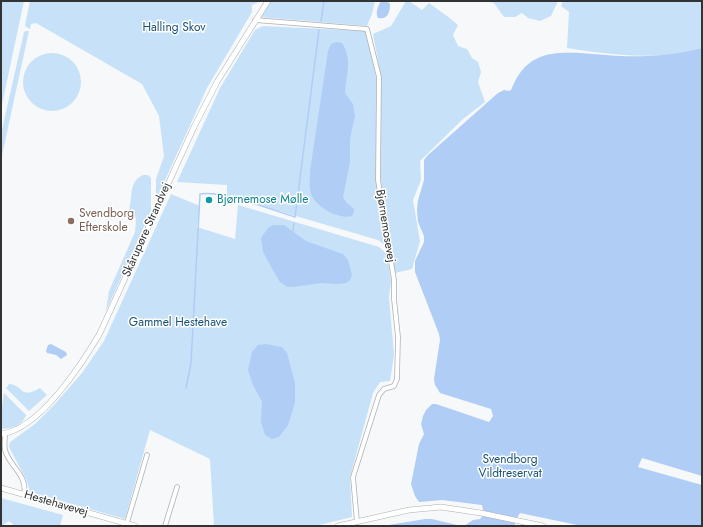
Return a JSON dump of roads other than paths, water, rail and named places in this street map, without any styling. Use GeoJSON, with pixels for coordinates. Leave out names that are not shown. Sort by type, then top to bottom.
{"type":"FeatureCollection","features":[{"type":"Feature","properties":{"kind":"street","name":"Skårupøre Strandvej"},"geometry":{"type":"LineString","coordinates":[[3,434],[19,429],[32,420],[68,382],[91,348],[100,333],[194,127],[217,82],[268,1]]}},
{"type":"Feature","properties":{"kind":"street","name":"Bjørnemosevej"},"geometry":{"type":"LineString","coordinates":[[255,20],[367,29],[379,77],[378,180],[394,280],[394,299],[398,338],[397,379],[394,386],[384,389],[379,395],[353,476],[357,522]]}},
{"type":"Feature","properties":{"kind":"street"},"geometry":{"type":"LineString","coordinates":[[3,434],[4,448],[23,480],[25,487],[24,494]]}},
{"type":"Feature","properties":{"kind":"street"},"geometry":{"type":"LineString","coordinates":[[127,525],[147,455]]}},
{"type":"Feature","properties":{"kind":"street"},"geometry":{"type":"LineString","coordinates":[[165,526],[177,487]]}},
{"type":"Feature","properties":{"kind":"street","name":"Hestehavevej"},"geometry":{"type":"LineString","coordinates":[[1,488],[127,525],[135,526]]}},
{"type":"Feature","properties":{"kind":"street"},"geometry":{"type":"LineString","coordinates":[[338,526],[409,510],[425,508],[454,508],[543,526]]}},
{"type":"Feature","properties":{"kind":"waterway"},"geometry":{"type":"LineString","coordinates":[[321,21],[324,1]]}},
{"type":"Feature","properties":{"kind":"waterway"},"geometry":{"type":"LineString","coordinates":[[186,388],[191,363],[200,194],[220,195],[233,198],[295,217],[319,30]]}},
{"type":"Feature","properties":{"kind":"waterway"},"geometry":{"type":"LineString","coordinates":[[293,231],[294,223]]}},
{"type":"Feature","properties":{"kind":"place","name":"Bjørnemose Mølle"},"geometry":{"type":"Point","coordinates":[209,200]}},
{"type":"Feature","properties":{"kind":"place","name":"Svendborg Efterskole"},"geometry":{"type":"Point","coordinates":[71,221]}},
{"type":"Feature","properties":{"kind":"park label","name":"Halling Skov"},"geometry":{"type":"Point","coordinates":[174,28]}},
{"type":"Feature","properties":{"kind":"park label","name":"Gammel Hestehave"},"geometry":{"type":"Point","coordinates":[178,323]}},
{"type":"Feature","properties":{"kind":"park label","name":"Svendborg Vildtreservat"},"geometry":{"type":"Point","coordinates":[510,467]}}]}
